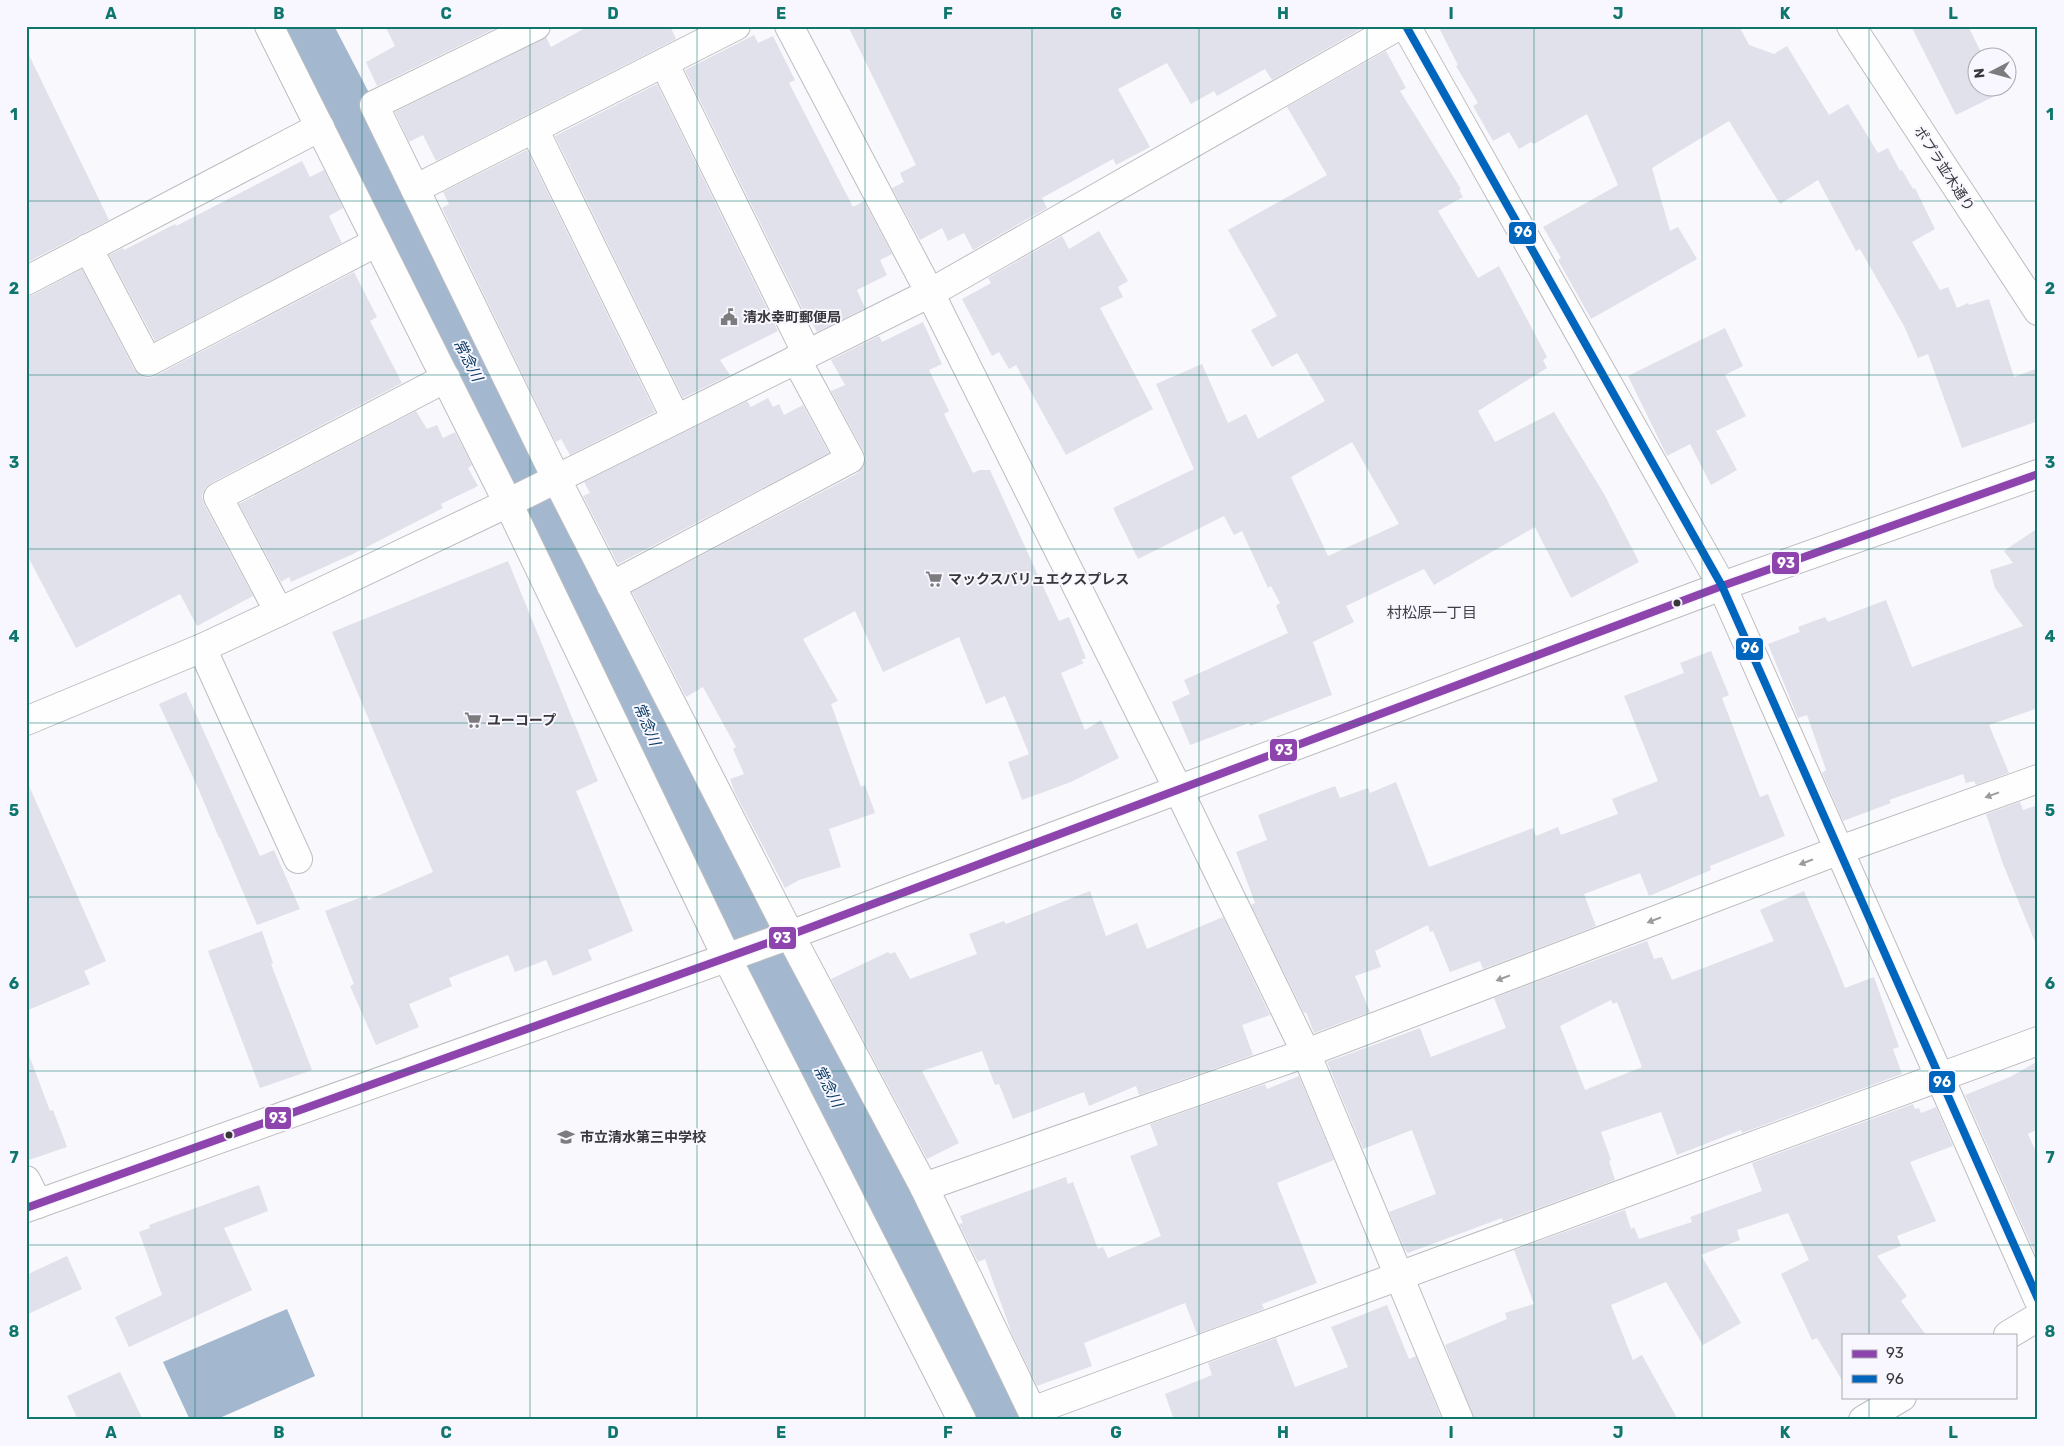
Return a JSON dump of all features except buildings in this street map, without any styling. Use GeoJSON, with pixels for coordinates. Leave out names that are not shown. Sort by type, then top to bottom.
{"type":"FeatureCollection","features":[{"type":"Feature","properties":{"kind":"street"},"geometry":{"type":"LineString","coordinates":[[269,26],[508,503],[727,958],[962,1420]]}},
{"type":"Feature","properties":{"kind":"street"},"geometry":{"type":"LineString","coordinates":[[536,26],[374,105],[556,478],[790,935],[924,1187],[1032,1411],[2038,1041]]}},
{"type":"Feature","properties":{"kind":"street"},"geometry":{"type":"LineString","coordinates":[[415,189],[736,26]]}},
{"type":"Feature","properties":{"kind":"street"},"geometry":{"type":"LineString","coordinates":[[789,26],[930,293],[1178,789],[1306,1053],[1459,1420]]}},
{"type":"Feature","properties":{"kind":"street"},"geometry":{"type":"LineString","coordinates":[[26,722],[202,648],[279,612],[508,503],[930,293],[1398,26]]}},
{"type":"Feature","properties":{"kind":"street"},"geometry":{"type":"LineString","coordinates":[[1406,26],[1722,586],[2038,1299]]}},
{"type":"Feature","properties":{"kind":"street","name":"ポプラ並木通り"},"geometry":{"type":"LineString","coordinates":[[1851,26],[2038,311]]}},
{"type":"Feature","properties":{"kind":"street"},"geometry":{"type":"LineString","coordinates":[[611,586],[850,459],[664,63]]}},
{"type":"Feature","properties":{"kind":"street"},"geometry":{"type":"LineString","coordinates":[[26,281],[320,128]]}},
{"type":"Feature","properties":{"kind":"street"},"geometry":{"type":"LineString","coordinates":[[534,129],[676,419]]}},
{"type":"Feature","properties":{"kind":"street"},"geometry":{"type":"LineString","coordinates":[[88,248],[148,362],[377,242]]}},
{"type":"Feature","properties":{"kind":"street"},"geometry":{"type":"LineString","coordinates":[[279,612],[218,497],[446,378]]}},
{"type":"Feature","properties":{"kind":"street"},"geometry":{"type":"LineString","coordinates":[[30,1197],[727,958],[1722,586],[2038,474]]}},
{"type":"Feature","properties":{"kind":"street"},"geometry":{"type":"LineString","coordinates":[[202,648],[298,859]]}},
{"type":"Feature","properties":{"kind":"street"},"geometry":{"type":"LineString","coordinates":[[924,1187],[1306,1053],[1840,850],[2038,778]]}},
{"type":"Feature","properties":{"kind":"street"},"geometry":{"type":"LineString","coordinates":[[2010,1334],[2038,1317]]}},
{"type":"Feature","properties":{"kind":"street"},"geometry":{"type":"LineString","coordinates":[[1863,1420],[1900,1398]]}},
{"type":"Feature","properties":{"kind":"water"},"geometry":{"type":"Polygon","coordinates":[[[287,1309],[315,1376],[215,1420],[190,1420],[163,1362],[287,1309]]]}},
{"type":"Feature","properties":{"kind":"waterway","name":"常念川"},"geometry":{"type":"LineString","coordinates":[[297,26],[410,243],[631,687],[674,789],[1000,1420]]}},
{"type":"Feature","properties":{"kind":"transit line","name":"96"},"geometry":{"type":"LineString","coordinates":[[1406,26],[1722,586],[2038,1299]]}},
{"type":"Feature","properties":{"kind":"transit line","name":"93"},"geometry":{"type":"LineString","coordinates":[[26,1208],[790,935],[1722,586],[2038,474]]}},
{"type":"Feature","properties":{"kind":"place","name":"清水幸町郵便局"},"geometry":{"type":"Point","coordinates":[729,317]}},
{"type":"Feature","properties":{"kind":"place","name":"マックスバリュエクスプレス"},"geometry":{"type":"Point","coordinates":[934,579]}},
{"type":"Feature","properties":{"kind":"place","name":"ユーコープ"},"geometry":{"type":"Point","coordinates":[473,720]}},
{"type":"Feature","properties":{"kind":"place","name":"市立清水第三中学校"},"geometry":{"type":"Point","coordinates":[566,1137]}},
{"type":"Feature","properties":{"kind":"district","name":"村松原一丁目"},"geometry":{"type":"Point","coordinates":[1432,613]}}]}
